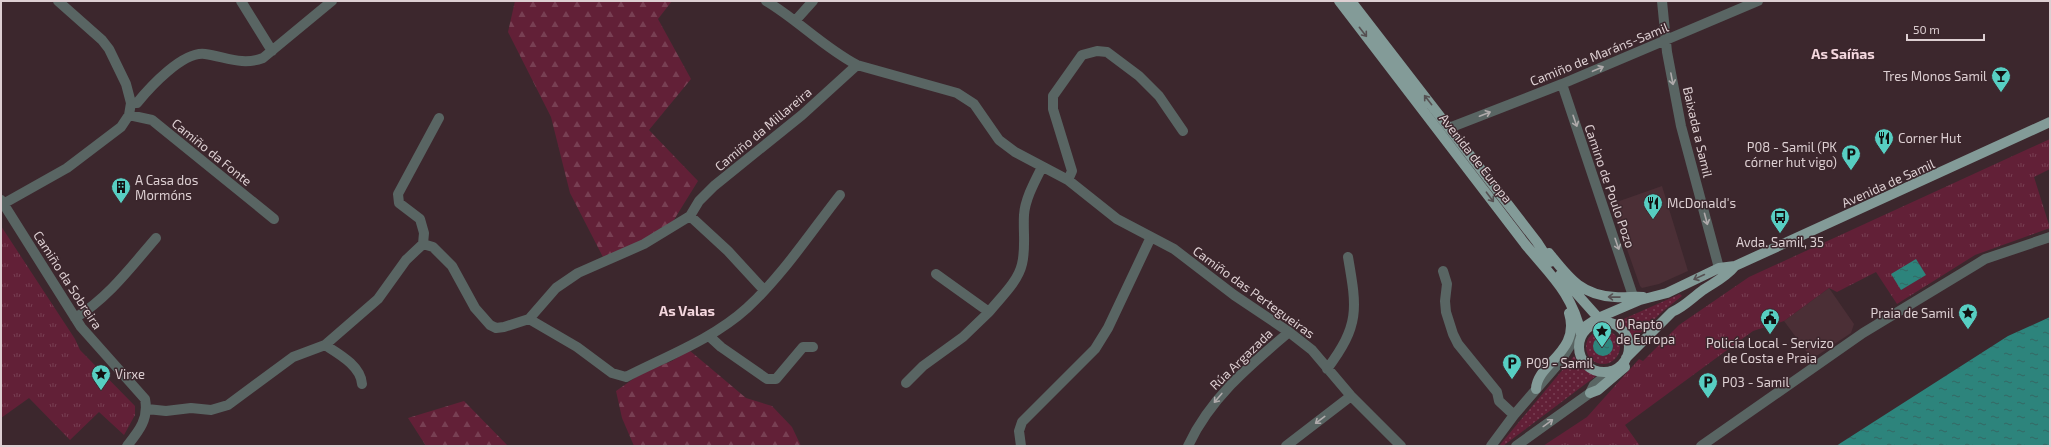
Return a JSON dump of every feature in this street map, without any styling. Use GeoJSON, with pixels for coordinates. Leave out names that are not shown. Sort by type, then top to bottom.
{"type":"FeatureCollection","features":[{"type":"Feature","properties":{"kind":"main road","name":"Avenida de Europa"},"geometry":{"type":"LineString","coordinates":[[1339,1],[1533,245],[1545,256],[1564,281],[1603,321]]}},
{"type":"Feature","properties":{"kind":"main road","name":"Avenida de Europa"},"geometry":{"type":"LineString","coordinates":[[1351,1],[1449,128],[1533,245],[1541,260],[1568,298],[1580,338]]}},
{"type":"Feature","properties":{"kind":"main road","name":"Avenida de Samil"},"geometry":{"type":"LineString","coordinates":[[1580,338],[1603,321],[1640,300],[1653,298],[1719,268],[1735,266],[2050,122]]}},
{"type":"Feature","properties":{"kind":"main road"},"geometry":{"type":"LineString","coordinates":[[1533,245],[1581,289],[1600,296],[1633,296],[1653,298]]}},
{"type":"Feature","properties":{"kind":"main road"},"geometry":{"type":"LineString","coordinates":[[1533,245],[1537,264],[1562,298],[1572,323],[1571,332],[1564,347],[1536,382],[1536,389]]}},
{"type":"Feature","properties":{"kind":"main road","name":"Avenida de Samil"},"geometry":{"type":"LineString","coordinates":[[1626,358],[1672,312],[1680,309],[1703,290],[1726,276],[1735,266]]}},
{"type":"Feature","properties":{"kind":"main road","name":"Avenida de Samil"},"geometry":{"type":"LineString","coordinates":[[1590,393],[1598,390],[1621,372],[1676,316],[1680,309]]}},
{"type":"Feature","properties":{"kind":"main road"},"geometry":{"type":"LineString","coordinates":[[1580,338],[1581,358],[1588,367],[1599,372],[1611,371],[1620,366],[1626,358],[1628,347],[1626,336],[1619,328],[1603,321]]}},
{"type":"Feature","properties":{"kind":"street"},"geometry":{"type":"LineString","coordinates":[[2,202],[67,168],[121,127],[129,115],[131,103],[126,84],[109,49],[102,40],[58,1]]}},
{"type":"Feature","properties":{"kind":"street"},"geometry":{"type":"LineString","coordinates":[[241,1],[272,51]]}},
{"type":"Feature","properties":{"kind":"street"},"geometry":{"type":"LineString","coordinates":[[131,103],[137,103],[163,76],[194,54],[204,53],[243,62],[254,61],[272,51],[332,1]]}},
{"type":"Feature","properties":{"kind":"street","name":"Camiño das Pertegueiras"},"geometry":{"type":"LineString","coordinates":[[766,1],[795,21],[813,37],[856,65],[957,93],[974,104],[999,140],[1015,152],[1068,180],[1117,219],[1174,249],[1234,295],[1312,350],[1351,396],[1401,446]]}},
{"type":"Feature","properties":{"kind":"street"},"geometry":{"type":"LineString","coordinates":[[795,21],[813,1]]}},
{"type":"Feature","properties":{"kind":"street","name":"Baixada a Samil"},"geometry":{"type":"LineString","coordinates":[[1662,1],[1666,41],[1681,126],[1719,268]]}},
{"type":"Feature","properties":{"kind":"street","name":"Camiño de Maráns-Samil"},"geometry":{"type":"LineString","coordinates":[[1449,128],[1562,84],[1758,1]]}},
{"type":"Feature","properties":{"kind":"street"},"geometry":{"type":"LineString","coordinates":[[1068,180],[1072,171],[1053,110],[1053,96],[1082,55],[1097,51],[1107,52],[1139,76],[1159,96],[1183,131]]}},
{"type":"Feature","properties":{"kind":"street","name":"Camiño da Millareira"},"geometry":{"type":"LineString","coordinates":[[529,319],[556,288],[578,273],[644,244],[690,216],[700,201],[714,186],[802,115],[856,65]]}},
{"type":"Feature","properties":{"kind":"street","name":"Camino de Poulo Pozo"},"geometry":{"type":"LineString","coordinates":[[1562,84],[1633,296]]}},
{"type":"Feature","properties":{"kind":"street","name":"Camiño da Fonte"},"geometry":{"type":"LineString","coordinates":[[129,115],[152,120],[274,219]]}},
{"type":"Feature","properties":{"kind":"street"},"geometry":{"type":"LineString","coordinates":[[127,446],[143,423],[147,409],[166,411],[191,408],[211,410],[228,405],[293,357],[325,345],[378,298],[406,260],[423,244],[424,233],[420,219],[399,203],[398,194],[439,118]]}},
{"type":"Feature","properties":{"kind":"street"},"geometry":{"type":"LineString","coordinates":[[906,383],[923,366],[963,337],[989,312],[1015,280],[1022,265],[1025,210],[1034,183],[1042,167]]}},
{"type":"Feature","properties":{"kind":"street"},"geometry":{"type":"LineString","coordinates":[[423,244],[433,247],[452,266],[475,308],[490,325],[496,328],[504,327],[529,319],[577,347],[612,373],[626,377],[709,336],[747,308],[764,290],[840,195]]}},
{"type":"Feature","properties":{"kind":"street","name":"Camiño da Sobreira"},"geometry":{"type":"LineString","coordinates":[[2,202],[75,318],[93,343],[138,389],[145,398],[147,409]]}},
{"type":"Feature","properties":{"kind":"street"},"geometry":{"type":"LineString","coordinates":[[690,216],[728,251],[764,290]]}},
{"type":"Feature","properties":{"kind":"street"},"geometry":{"type":"LineString","coordinates":[[1021,446],[1019,431],[1022,422],[1096,350],[1151,237]]}},
{"type":"Feature","properties":{"kind":"street"},"geometry":{"type":"LineString","coordinates":[[1701,446],[1850,342],[1976,264],[1985,259],[2050,237]]}},
{"type":"Feature","properties":{"kind":"street"},"geometry":{"type":"LineString","coordinates":[[75,318],[97,302],[118,283],[156,238]]}},
{"type":"Feature","properties":{"kind":"street"},"geometry":{"type":"LineString","coordinates":[[1327,369],[1350,333],[1355,309],[1355,298],[1348,257]]}},
{"type":"Feature","properties":{"kind":"street"},"geometry":{"type":"LineString","coordinates":[[1443,271],[1447,284],[1445,301],[1446,312],[1458,344],[1497,392],[1499,401],[1514,415]]}},
{"type":"Feature","properties":{"kind":"street"},"geometry":{"type":"LineString","coordinates":[[936,274],[989,312]]}},
{"type":"Feature","properties":{"kind":"street","name":"Rúa Argazada"},"geometry":{"type":"LineString","coordinates":[[1188,446],[1211,409],[1225,391],[1288,332]]}},
{"type":"Feature","properties":{"kind":"street"},"geometry":{"type":"LineString","coordinates":[[709,336],[720,347],[767,379],[776,379],[803,347],[813,348]]}},
{"type":"Feature","properties":{"kind":"street","name":"Avenida de Samil"},"geometry":{"type":"LineString","coordinates":[[1491,446],[1514,415],[1580,338]]}},
{"type":"Feature","properties":{"kind":"street","name":"Avenida de Samil"},"geometry":{"type":"LineString","coordinates":[[1536,389],[1544,387],[1580,338]]}},
{"type":"Feature","properties":{"kind":"street"},"geometry":{"type":"LineString","coordinates":[[325,345],[344,358],[357,370],[362,378],[362,384]]}},
{"type":"Feature","properties":{"kind":"street","name":"Avenida de Samil"},"geometry":{"type":"LineString","coordinates":[[1516,446],[1590,393],[1594,385],[1611,371]]}},
{"type":"Feature","properties":{"kind":"street"},"geometry":{"type":"LineString","coordinates":[[1286,446],[1351,396]]}},
{"type":"Feature","properties":{"kind":"shaded area"},"geometry":{"type":"Polygon","coordinates":[[[1662,186],[1688,271],[1659,284],[1642,288],[1611,204],[1662,186]]]}},
{"type":"Feature","properties":{"kind":"shaded area"},"geometry":{"type":"Polygon","coordinates":[[[1829,288],[1854,324],[1851,333],[1812,359],[1784,321],[1829,288]]]}},
{"type":"Feature","properties":{"kind":"green space"},"geometry":{"type":"Polygon","coordinates":[[[515,1],[672,1],[658,19],[691,79],[649,130],[698,181],[667,231],[605,261],[570,193],[551,117],[508,32],[515,1]]]}},
{"type":"Feature","properties":{"kind":"green space"},"geometry":{"type":"Polygon","coordinates":[[[2050,139],[2050,169],[2034,177],[2050,228],[1975,255],[1897,304],[1876,272],[1837,292],[1829,288],[1784,321],[1753,331],[1625,425],[1640,446],[1543,446],[1587,417],[1639,359],[1643,361],[1679,325],[1749,277],[2050,139]]]}},
{"type":"Feature","properties":{"kind":"green space"},"geometry":{"type":"Polygon","coordinates":[[[1,226],[75,339],[80,350],[135,406],[135,415],[124,435],[99,412],[70,440],[29,398],[1,418],[1,226]]]}},
{"type":"Feature","properties":{"kind":"green space"},"geometry":{"type":"Polygon","coordinates":[[[1680,294],[1682,296],[1663,311],[1633,340],[1628,330],[1619,321],[1680,294]]]}},
{"type":"Feature","properties":{"kind":"green space"},"geometry":{"type":"Polygon","coordinates":[[[1606,330],[1615,335],[1619,340],[1619,354],[1615,359],[1610,363],[1600,364],[1596,363],[1587,354],[1586,344],[1587,340],[1596,331],[1606,330]]]}},
{"type":"Feature","properties":{"kind":"green space"},"geometry":{"type":"Polygon","coordinates":[[[689,350],[746,398],[772,406],[792,427],[801,446],[634,446],[622,418],[616,391],[643,372],[672,361],[689,350]]]}},
{"type":"Feature","properties":{"kind":"green space"},"geometry":{"type":"Polygon","coordinates":[[[1574,356],[1581,368],[1596,376],[1503,446],[1499,446],[1574,356]]]}},
{"type":"Feature","properties":{"kind":"green space"},"geometry":{"type":"Polygon","coordinates":[[[464,401],[508,446],[426,446],[408,418],[464,401]]]}},
{"type":"Feature","properties":{"kind":"water"},"geometry":{"type":"Polygon","coordinates":[[[1916,259],[1926,275],[1901,290],[1891,274],[1916,259]]]}},
{"type":"Feature","properties":{"kind":"water"},"geometry":{"type":"Polygon","coordinates":[[[2050,317],[2050,446],[1836,446],[2008,336],[2050,317]]]}},
{"type":"Feature","properties":{"kind":"water"},"geometry":{"type":"Polygon","coordinates":[[[1603,336],[1610,339],[1613,346],[1610,353],[1603,356],[1596,353],[1593,346],[1596,339],[1603,336]]]}},
{"type":"Feature","properties":{"kind":"place","name":"Tres Monos Samil"},"geometry":{"type":"Point","coordinates":[2001,93]}},
{"type":"Feature","properties":{"kind":"place","name":"Corner Hut"},"geometry":{"type":"Point","coordinates":[1884,155]}},
{"type":"Feature","properties":{"kind":"place","name":"P08 - Samil (PK córner hut vigo)"},"geometry":{"type":"Point","coordinates":[1851,171]}},
{"type":"Feature","properties":{"kind":"place","name":"A Casa dos Mormóns"},"geometry":{"type":"Point","coordinates":[121,204]}},
{"type":"Feature","properties":{"kind":"place","name":"McDonald's"},"geometry":{"type":"Point","coordinates":[1653,220]}},
{"type":"Feature","properties":{"kind":"place","name":"Avda. Samil, 35"},"geometry":{"type":"Point","coordinates":[1780,234]}},
{"type":"Feature","properties":{"kind":"place","name":"Praia de Samil"},"geometry":{"type":"Point","coordinates":[1968,330]}},
{"type":"Feature","properties":{"kind":"place","name":"Policía Local - Servizo de Costa e Praia"},"geometry":{"type":"Point","coordinates":[1770,335]}},
{"type":"Feature","properties":{"kind":"place","name":"O Rapto de Europa"},"geometry":{"type":"Point","coordinates":[1602,348]}},
{"type":"Feature","properties":{"kind":"place","name":"P09 - Samil"},"geometry":{"type":"Point","coordinates":[1512,380]}},
{"type":"Feature","properties":{"kind":"place","name":"Virxe"},"geometry":{"type":"Point","coordinates":[101,391]}},
{"type":"Feature","properties":{"kind":"place","name":"P03 - Samil"},"geometry":{"type":"Point","coordinates":[1708,399]}},
{"type":"Feature","properties":{"kind":"district","name":"As Saíñas"},"geometry":{"type":"Point","coordinates":[1843,53]}},
{"type":"Feature","properties":{"kind":"district","name":"As Valas"},"geometry":{"type":"Point","coordinates":[687,310]}}]}
